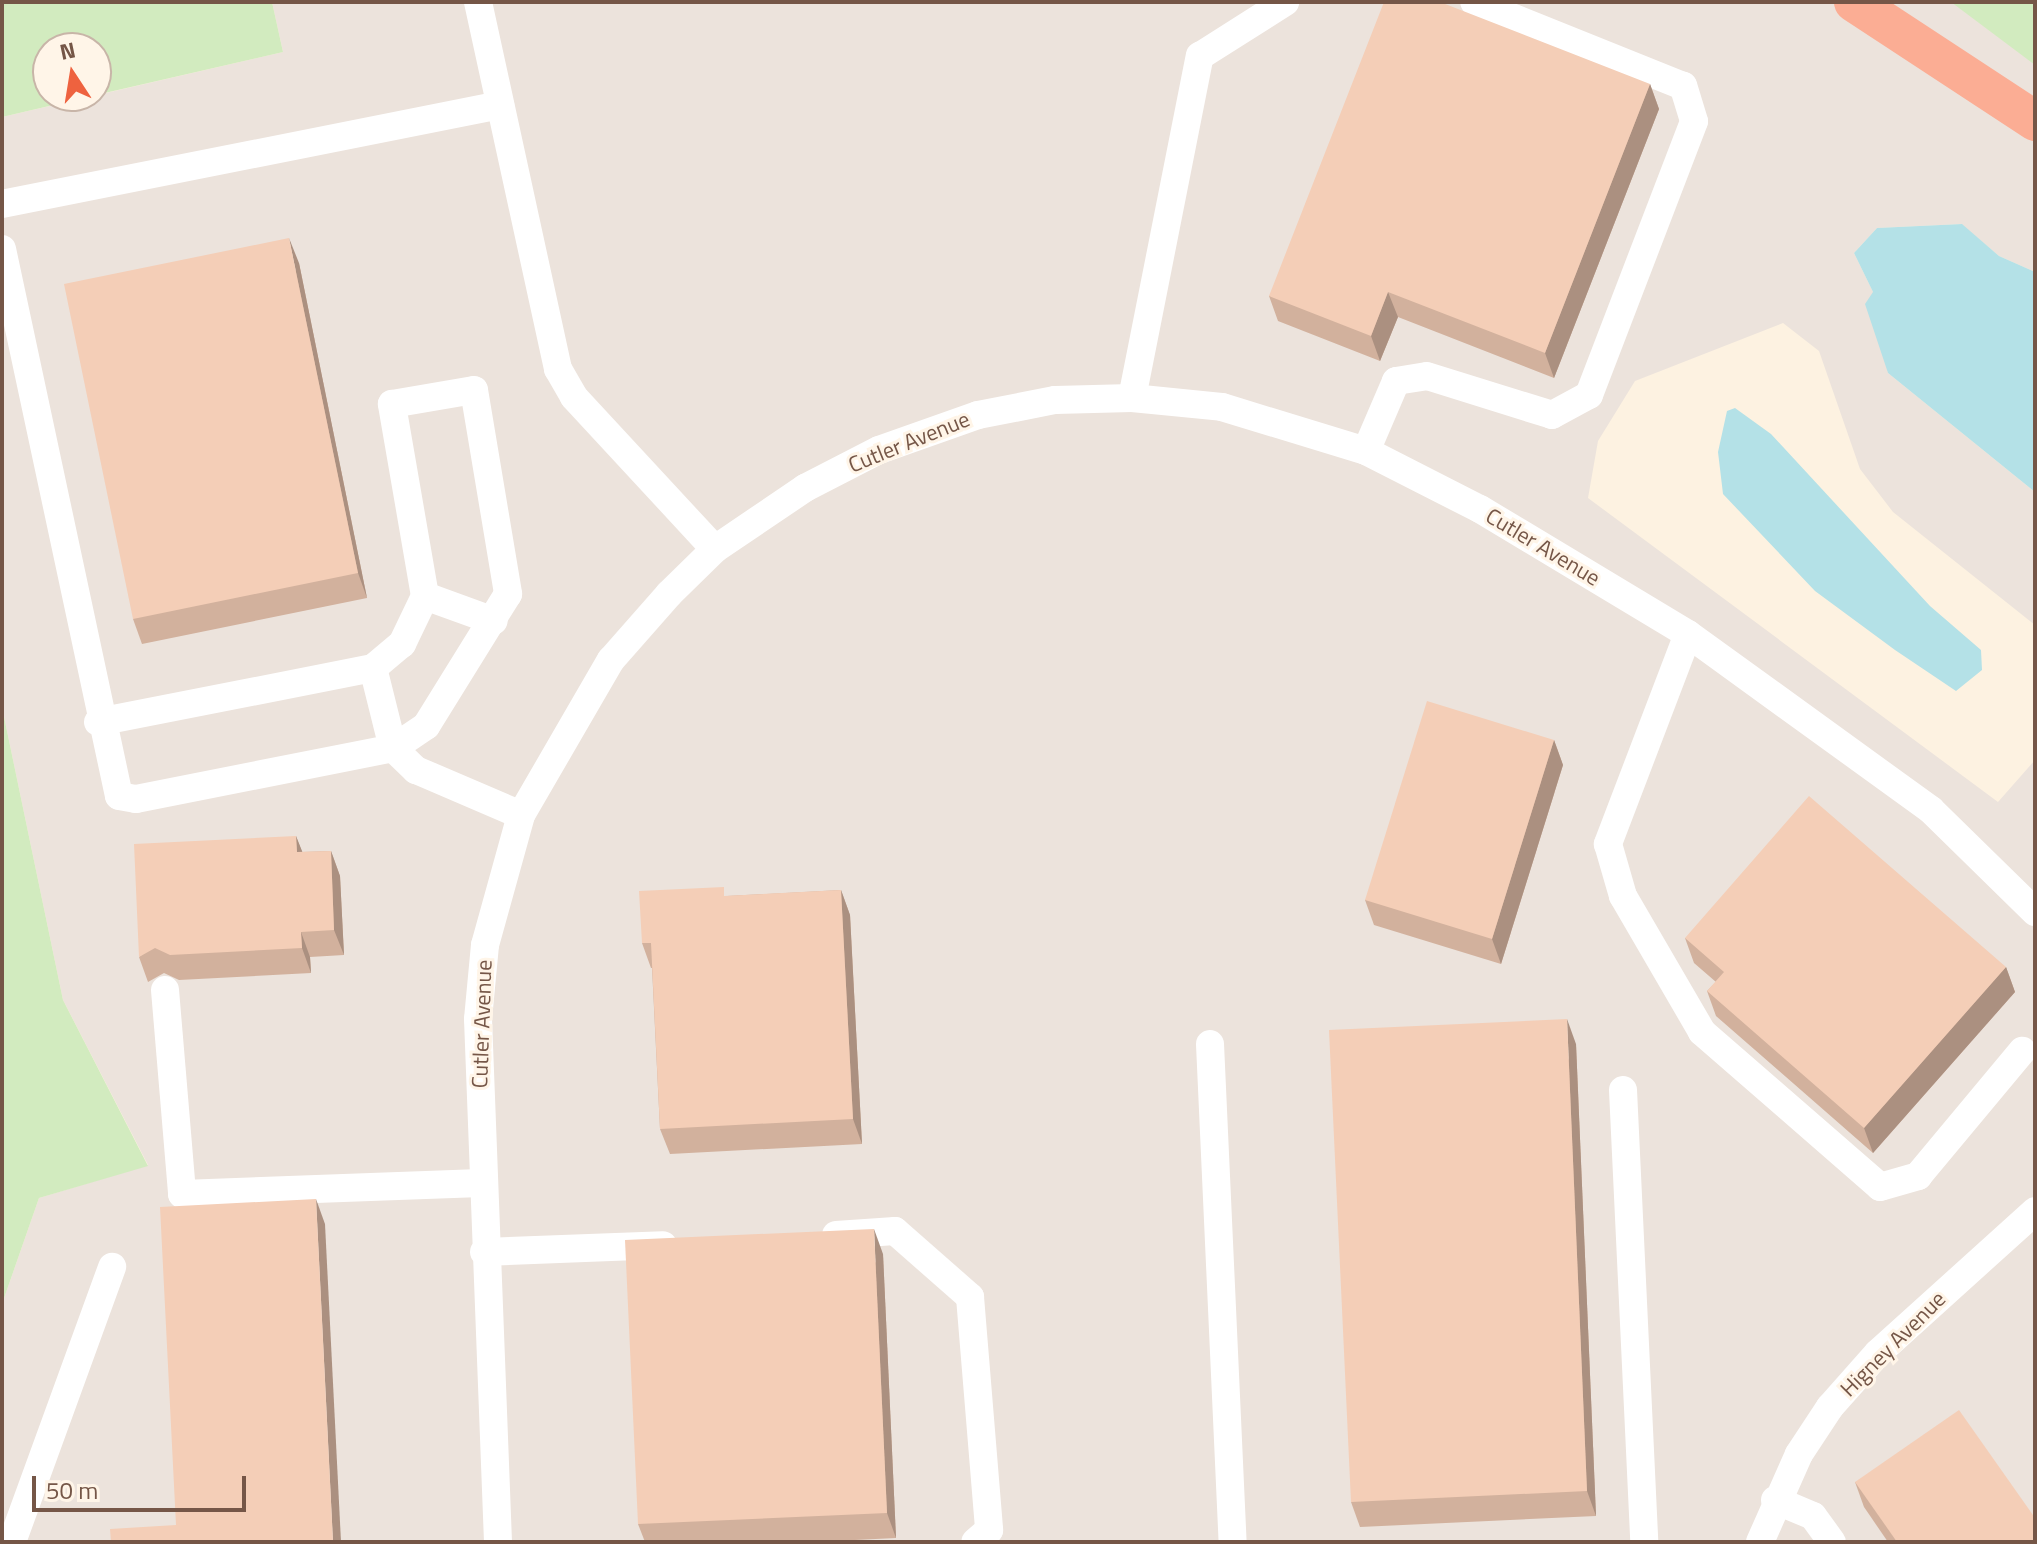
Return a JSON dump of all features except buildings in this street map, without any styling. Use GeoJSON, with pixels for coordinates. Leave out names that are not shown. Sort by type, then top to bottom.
{"type":"FeatureCollection","features":[{"type":"Feature","properties":{"kind":"highway"},"geometry":{"type":"LineString","coordinates":[[1854,2],[2035,121]]}},
{"type":"Feature","properties":{"kind":"street"},"geometry":{"type":"LineString","coordinates":[[478,2],[558,369],[574,397],[715,549]]}},
{"type":"Feature","properties":{"kind":"street"},"geometry":{"type":"LineString","coordinates":[[1132,398],[1200,56],[1285,2]]}},
{"type":"Feature","properties":{"kind":"street"},"geometry":{"type":"LineString","coordinates":[[1366,451],[1396,381],[1427,376],[1552,415],[1589,395],[1694,121],[1683,86],[1474,2]]}},
{"type":"Feature","properties":{"kind":"street"},"geometry":{"type":"LineString","coordinates":[[2,204],[500,105]]}},
{"type":"Feature","properties":{"kind":"street"},"geometry":{"type":"LineString","coordinates":[[2,249],[98,722],[111,783],[119,796],[136,799],[393,748],[426,726],[494,621],[511,583],[474,390],[392,404],[425,596],[402,644],[373,668],[98,722]]}},
{"type":"Feature","properties":{"kind":"street","name":"Cutler Avenue"},"geometry":{"type":"LineString","coordinates":[[498,1542],[481,1183],[478,1019],[485,945],[521,815],[611,660],[715,549],[805,488],[907,440],[978,415],[1055,400],[1132,398],[1222,407],[1366,451],[1480,509],[1688,634],[1931,810],[2035,912]]}},
{"type":"Feature","properties":{"kind":"street"},"geometry":{"type":"LineString","coordinates":[[425,596],[494,621]]}},
{"type":"Feature","properties":{"kind":"street"},"geometry":{"type":"LineString","coordinates":[[1688,634],[1608,844],[1623,896],[1702,1032],[1880,1187],[1918,1176],[2022,1051]]}},
{"type":"Feature","properties":{"kind":"street"},"geometry":{"type":"LineString","coordinates":[[373,668],[393,748],[416,770],[521,815]]}},
{"type":"Feature","properties":{"kind":"street"},"geometry":{"type":"LineString","coordinates":[[165,990],[182,1194],[481,1183]]}},
{"type":"Feature","properties":{"kind":"street"},"geometry":{"type":"LineString","coordinates":[[1210,1044],[1233,1542]]}},
{"type":"Feature","properties":{"kind":"street"},"geometry":{"type":"LineString","coordinates":[[1623,1090],[1644,1542]]}},
{"type":"Feature","properties":{"kind":"street","name":"Higney Avenue"},"geometry":{"type":"LineString","coordinates":[[1760,1542],[1775,1500],[1830,1407],[1878,1353],[2035,1211]]}},
{"type":"Feature","properties":{"kind":"street"},"geometry":{"type":"LineString","coordinates":[[804,1237],[895,1231],[970,1297],[989,1530],[975,1542]]}},
{"type":"Feature","properties":{"kind":"street"},"geometry":{"type":"LineString","coordinates":[[484,1252],[697,1243]]}},
{"type":"Feature","properties":{"kind":"street"},"geometry":{"type":"LineString","coordinates":[[12,1542],[112,1267]]}},
{"type":"Feature","properties":{"kind":"street"},"geometry":{"type":"LineString","coordinates":[[1775,1500],[1813,1516],[1832,1542]]}},
{"type":"Feature","properties":{"kind":"shaded area"},"geometry":{"type":"Polygon","coordinates":[[[272,2],[1979,2],[2035,21],[2035,272],[1999,256],[1961,224],[1877,228],[1854,253],[1873,292],[1888,373],[2035,492],[2035,625],[1893,512],[1860,469],[1819,351],[1783,323],[1635,381],[1598,441],[1588,498],[1998,802],[2035,760],[2035,1542],[2,1542],[2,1304],[39,1198],[148,1165],[63,1000],[2,707],[2,117],[32,110],[112,112],[112,92],[283,52],[272,2]]]}},
{"type":"Feature","properties":{"kind":"green space"},"geometry":{"type":"Polygon","coordinates":[[[2,2],[272,2],[283,52],[112,91],[112,32],[32,32],[32,110],[2,117],[2,2]]]}},
{"type":"Feature","properties":{"kind":"green space"},"geometry":{"type":"Polygon","coordinates":[[[1951,2],[2035,2],[2035,65],[1951,2]]]}},
{"type":"Feature","properties":{"kind":"green space"},"geometry":{"type":"Polygon","coordinates":[[[2,707],[63,1000],[148,1166],[39,1198],[2,1304],[2,707]]]}},
{"type":"Feature","properties":{"kind":"water"},"geometry":{"type":"Polygon","coordinates":[[[1962,224],[1999,256],[2035,272],[2035,492],[1888,373],[1865,304],[1873,292],[1854,253],[1877,228],[1962,224]]]}},
{"type":"Feature","properties":{"kind":"water"},"geometry":{"type":"Polygon","coordinates":[[[1735,408],[1771,434],[1930,606],[1981,650],[1982,670],[1956,691],[1895,650],[1815,591],[1723,494],[1718,452],[1727,411],[1735,408]]]}}]}
